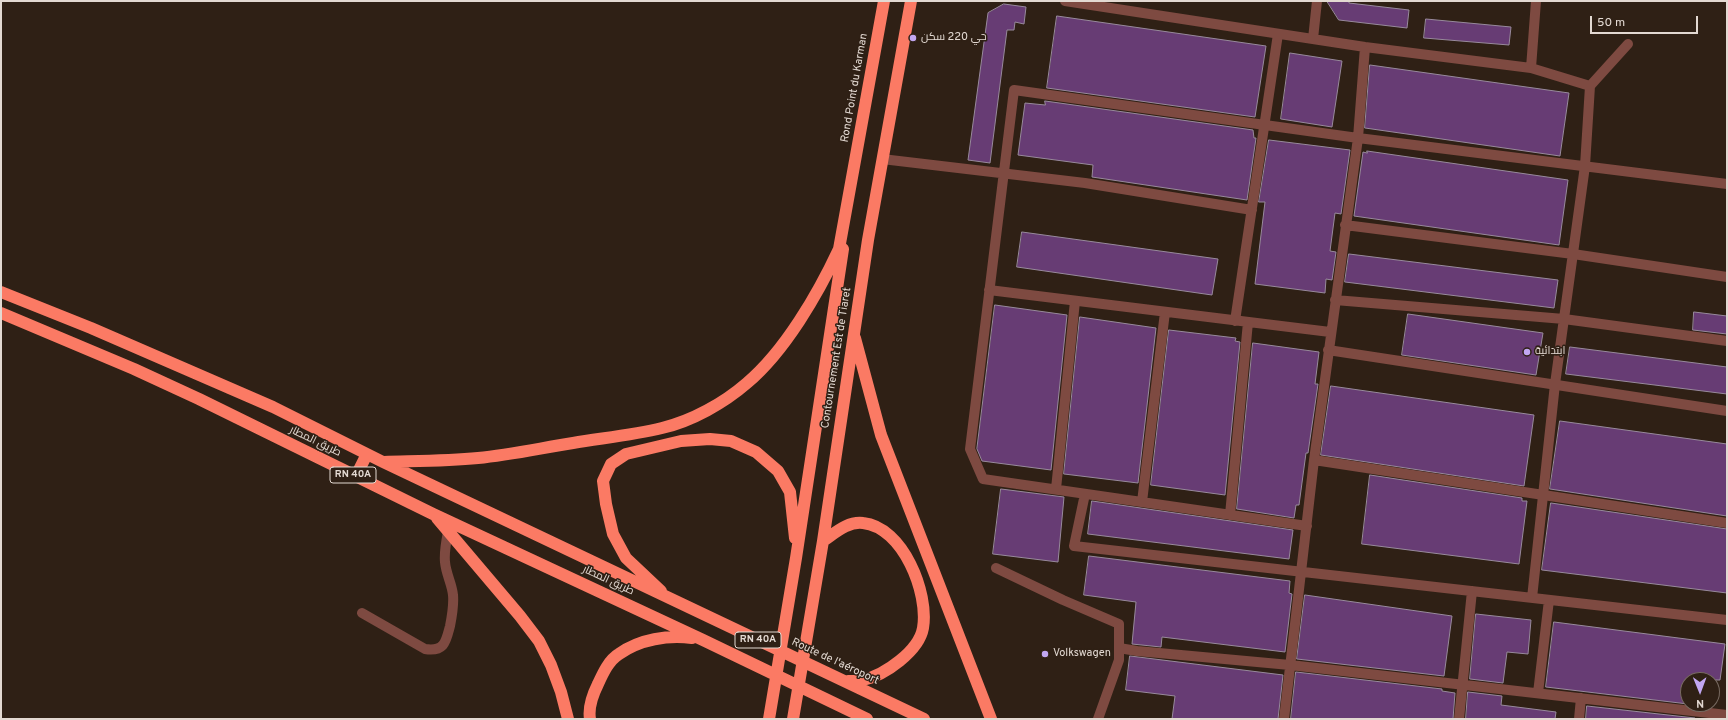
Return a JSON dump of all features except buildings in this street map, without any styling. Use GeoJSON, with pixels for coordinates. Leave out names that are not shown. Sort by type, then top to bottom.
{"type":"FeatureCollection","features":[{"type":"Feature","properties":{"kind":"highway","name":"Rond Point du Karman"},"geometry":{"type":"LineString","coordinates":[[852,180],[884,1]]}},
{"type":"Feature","properties":{"kind":"highway","name":"Contournement Est de Tiaret"},"geometry":{"type":"LineString","coordinates":[[793,719],[807,641],[882,159],[911,1]]}},
{"type":"Feature","properties":{"kind":"highway"},"geometry":{"type":"LineString","coordinates":[[383,462],[477,458],[664,428],[697,415],[719,402],[747,383],[774,355],[824,281],[839,249],[852,180]]}},
{"type":"Feature","properties":{"kind":"highway","name":"Contournement Est de Tiaret"},"geometry":{"type":"LineString","coordinates":[[769,715],[796,558],[852,180]]}},
{"type":"Feature","properties":{"kind":"highway","name":"طريق المطار"},"geometry":{"type":"LineString","coordinates":[[1,292],[91,328],[272,407],[383,462],[670,599]]}},
{"type":"Feature","properties":{"kind":"highway","name":"طريق المطار"},"geometry":{"type":"LineString","coordinates":[[1,313],[170,386],[433,514],[703,640]]}},
{"type":"Feature","properties":{"kind":"highway"},"geometry":{"type":"LineString","coordinates":[[854,332],[881,436],[991,719]]}},
{"type":"Feature","properties":{"kind":"highway"},"geometry":{"type":"LineString","coordinates":[[670,599],[626,558],[613,534],[606,504],[603,481],[612,464],[626,454],[680,441],[710,439],[732,441],[756,452],[778,471],[790,492],[796,558]]}},
{"type":"Feature","properties":{"kind":"highway"},"geometry":{"type":"LineString","coordinates":[[356,476],[367,454]]}},
{"type":"Feature","properties":{"kind":"highway"},"geometry":{"type":"LineString","coordinates":[[433,514],[539,640],[551,665],[561,692],[568,719]]}},
{"type":"Feature","properties":{"kind":"highway"},"geometry":{"type":"LineString","coordinates":[[822,541],[848,524],[863,523],[878,527],[898,542],[906,554],[916,578],[924,608],[923,629],[913,648],[897,663],[873,677],[847,682]]}},
{"type":"Feature","properties":{"kind":"highway","name":"Route de l'aéroport"},"geometry":{"type":"LineString","coordinates":[[670,599],[924,719]]}},
{"type":"Feature","properties":{"kind":"highway"},"geometry":{"type":"LineString","coordinates":[[590,719],[593,693],[605,669],[618,654],[640,644],[663,637],[681,637],[703,640]]}},
{"type":"Feature","properties":{"kind":"highway","name":"RN 40A"},"geometry":{"type":"LineString","coordinates":[[703,640],[867,719]]}},
{"type":"Feature","properties":{"kind":"street"},"geometry":{"type":"LineString","coordinates":[[1065,1],[1365,47],[1531,68],[1590,86]]}},
{"type":"Feature","properties":{"kind":"street"},"geometry":{"type":"LineString","coordinates":[[1313,39],[1317,1]]}},
{"type":"Feature","properties":{"kind":"street"},"geometry":{"type":"LineString","coordinates":[[1531,68],[1536,1]]}},
{"type":"Feature","properties":{"kind":"street"},"geometry":{"type":"LineString","coordinates":[[1235,320],[1278,34]]}},
{"type":"Feature","properties":{"kind":"street"},"geometry":{"type":"LineString","coordinates":[[1532,598],[1555,384],[1586,166],[1590,86],[1628,44]]}},
{"type":"Feature","properties":{"kind":"street"},"geometry":{"type":"LineString","coordinates":[[1284,719],[1330,332],[1358,138],[1365,47]]}},
{"type":"Feature","properties":{"kind":"street"},"geometry":{"type":"LineString","coordinates":[[1306,526],[983,479],[970,449],[1014,90],[1358,138],[1727,184]]}},
{"type":"Feature","properties":{"kind":"street"},"geometry":{"type":"LineString","coordinates":[[882,159],[1085,183],[1252,210]]}},
{"type":"Feature","properties":{"kind":"street"},"geometry":{"type":"LineString","coordinates":[[1345,225],[1573,254],[1727,277]]}},
{"type":"Feature","properties":{"kind":"street"},"geometry":{"type":"LineString","coordinates":[[990,290],[1330,332]]}},
{"type":"Feature","properties":{"kind":"street"},"geometry":{"type":"LineString","coordinates":[[1335,300],[1564,319],[1727,341]]}},
{"type":"Feature","properties":{"kind":"street"},"geometry":{"type":"LineString","coordinates":[[1056,489],[1075,301]]}},
{"type":"Feature","properties":{"kind":"street"},"geometry":{"type":"LineString","coordinates":[[1142,502],[1165,312]]}},
{"type":"Feature","properties":{"kind":"street"},"geometry":{"type":"LineString","coordinates":[[1230,515],[1248,322]]}},
{"type":"Feature","properties":{"kind":"street"},"geometry":{"type":"LineString","coordinates":[[1328,350],[1727,410]]}},
{"type":"Feature","properties":{"kind":"street"},"geometry":{"type":"LineString","coordinates":[[1314,460],[1727,523]]}},
{"type":"Feature","properties":{"kind":"street"},"geometry":{"type":"LineString","coordinates":[[1085,494],[1074,546],[1727,620]]}},
{"type":"Feature","properties":{"kind":"street"},"geometry":{"type":"LineString","coordinates":[[362,613],[425,649],[436,649],[445,644],[449,635],[453,607],[451,584],[445,563],[445,542],[448,532]]}},
{"type":"Feature","properties":{"kind":"street"},"geometry":{"type":"LineString","coordinates":[[996,568],[1063,600],[1119,624],[1119,660],[1098,719]]}},
{"type":"Feature","properties":{"kind":"street"},"geometry":{"type":"LineString","coordinates":[[1459,719],[1472,591]]}},
{"type":"Feature","properties":{"kind":"street"},"geometry":{"type":"LineString","coordinates":[[1538,693],[1549,600]]}},
{"type":"Feature","properties":{"kind":"street"},"geometry":{"type":"LineString","coordinates":[[1119,648],[1137,651],[1290,665],[1581,698],[1674,714],[1727,715]]}},
{"type":"Feature","properties":{"kind":"street"},"geometry":{"type":"LineString","coordinates":[[1579,719],[1581,698]]}},
{"type":"Feature","properties":{"kind":"place","name":"حي 220 سكن"},"geometry":{"type":"Point","coordinates":[913,38]}},
{"type":"Feature","properties":{"kind":"place","name":"ابتدائية"},"geometry":{"type":"Point","coordinates":[1527,352]}},
{"type":"Feature","properties":{"kind":"place","name":"Volkswagen"},"geometry":{"type":"Point","coordinates":[1045,654]}}]}
